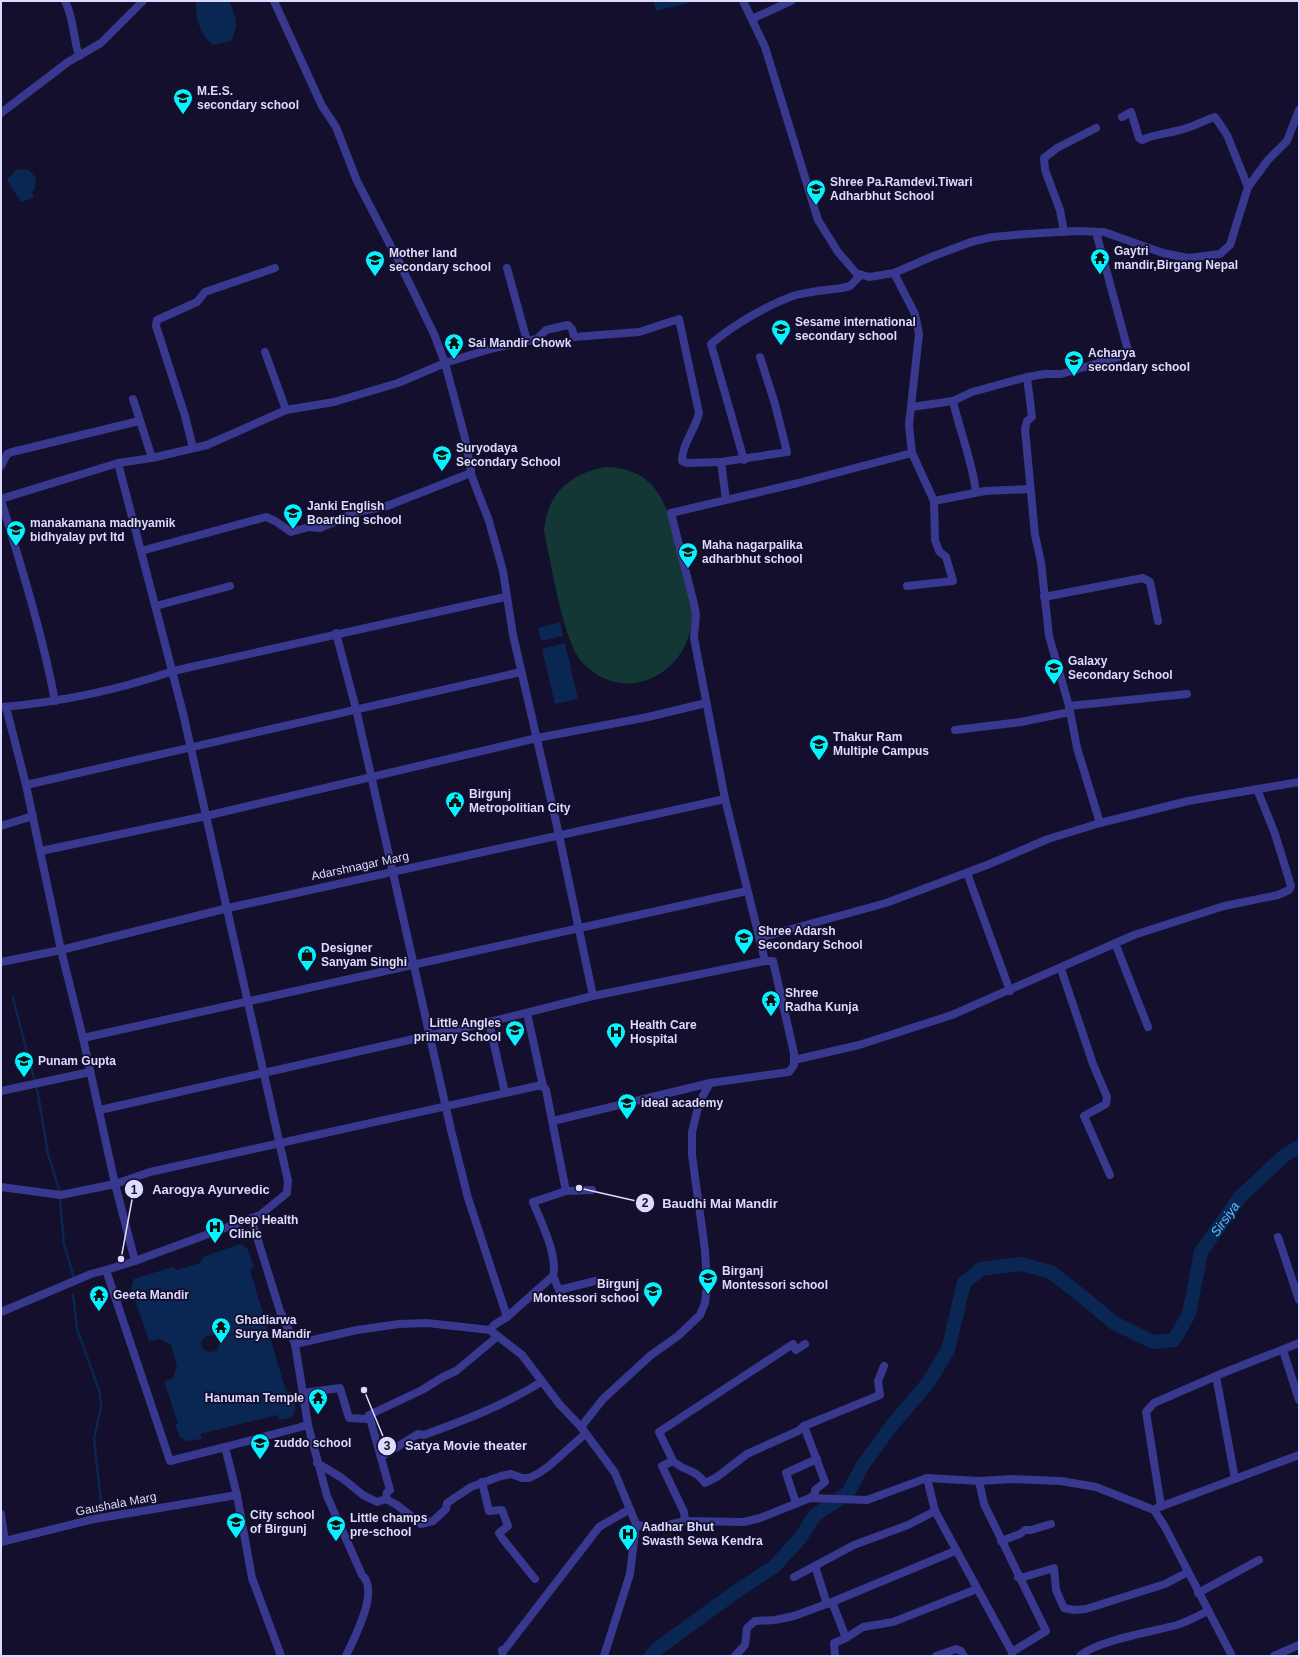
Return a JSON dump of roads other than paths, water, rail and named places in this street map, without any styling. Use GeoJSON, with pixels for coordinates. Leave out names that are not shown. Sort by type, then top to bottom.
{"type":"FeatureCollection","features":[{"type":"Feature","properties":{"kind":"street"},"geometry":{"type":"LineString","coordinates":[[65,1],[70,9],[74,37],[79,56]]}},
{"type":"Feature","properties":{"kind":"street"},"geometry":{"type":"LineString","coordinates":[[274,1],[325,109],[336,127],[357,181],[434,334],[445,363],[465,438],[471,473],[489,521],[503,571],[506,597],[593,996]]}},
{"type":"Feature","properties":{"kind":"street"},"geometry":{"type":"LineString","coordinates":[[744,1],[765,47],[818,220],[838,252],[856,273],[869,277],[894,273],[931,256],[971,242],[992,237],[1064,232],[1104,232],[1163,253],[1188,258],[1220,254],[1230,245],[1248,187],[1268,160],[1287,141],[1299,110]]}},
{"type":"Feature","properties":{"kind":"street"},"geometry":{"type":"LineString","coordinates":[[752,19],[791,1]]}},
{"type":"Feature","properties":{"kind":"street"},"geometry":{"type":"LineString","coordinates":[[1,113],[47,78],[101,43],[142,2]]}},
{"type":"Feature","properties":{"kind":"street"},"geometry":{"type":"LineString","coordinates":[[1122,116],[1131,112],[1142,140],[1162,132],[1176,131],[1194,126],[1215,116],[1227,135],[1248,187]]}},
{"type":"Feature","properties":{"kind":"street"},"geometry":{"type":"LineString","coordinates":[[1064,232],[1060,210],[1047,176],[1044,158],[1057,148],[1096,128]]}},
{"type":"Feature","properties":{"kind":"street"},"geometry":{"type":"LineString","coordinates":[[912,407],[953,400],[972,392],[1027,377],[1044,374],[1061,374],[1129,354],[1096,232]]}},
{"type":"Feature","properties":{"kind":"street"},"geometry":{"type":"LineString","coordinates":[[193,448],[185,416],[156,326],[157,320],[198,302],[205,292],[275,268]]}},
{"type":"Feature","properties":{"kind":"street"},"geometry":{"type":"LineString","coordinates":[[507,268],[527,341]]}},
{"type":"Feature","properties":{"kind":"street"},"geometry":{"type":"LineString","coordinates":[[894,273],[915,314],[919,334],[909,425],[912,453],[934,501],[935,540],[939,551],[946,557],[952,581],[907,586]]}},
{"type":"Feature","properties":{"kind":"street"},"geometry":{"type":"LineString","coordinates":[[744,460],[711,344],[722,334],[768,308],[796,296],[850,286],[861,275]]}},
{"type":"Feature","properties":{"kind":"street"},"geometry":{"type":"LineString","coordinates":[[55,700],[48,663],[1,499],[118,463],[152,458],[220,440],[286,410],[334,402],[398,384],[445,363],[537,339],[546,330],[568,325],[572,329],[574,337],[616,335],[639,332],[679,319],[699,413],[696,424],[685,445],[682,461],[687,463],[721,462],[744,460],[787,452],[775,404],[760,357]]}},
{"type":"Feature","properties":{"kind":"street"},"geometry":{"type":"LineString","coordinates":[[265,352],[286,410]]}},
{"type":"Feature","properties":{"kind":"street"},"geometry":{"type":"LineString","coordinates":[[1027,377],[1032,417],[1027,421],[1025,429],[1030,489],[1035,535],[1041,562],[1049,636],[1069,709],[1081,762],[1100,823]]}},
{"type":"Feature","properties":{"kind":"street"},"geometry":{"type":"LineString","coordinates":[[133,399],[152,458]]}},
{"type":"Feature","properties":{"kind":"street"},"geometry":{"type":"LineString","coordinates":[[953,400],[961,433],[972,466],[976,492]]}},
{"type":"Feature","properties":{"kind":"street"},"geometry":{"type":"LineString","coordinates":[[1,466],[7,454],[12,452],[139,421]]}},
{"type":"Feature","properties":{"kind":"street"},"geometry":{"type":"LineString","coordinates":[[765,961],[725,800],[694,638],[696,615],[694,604],[672,513],[912,453]]}},
{"type":"Feature","properties":{"kind":"street"},"geometry":{"type":"LineString","coordinates":[[721,462],[726,500]]}},
{"type":"Feature","properties":{"kind":"street"},"geometry":{"type":"LineString","coordinates":[[1,1312],[91,1274],[135,1261],[260,1215],[287,1193],[288,1181],[280,1142],[228,908],[173,671],[118,463]]}},
{"type":"Feature","properties":{"kind":"street"},"geometry":{"type":"LineString","coordinates":[[141,551],[266,517],[275,521],[290,532],[309,527],[320,528],[357,512],[387,506],[471,473]]}},
{"type":"Feature","properties":{"kind":"street"},"geometry":{"type":"LineString","coordinates":[[934,501],[976,492],[1030,489]]}},
{"type":"Feature","properties":{"kind":"street"},"geometry":{"type":"LineString","coordinates":[[1044,597],[1144,578],[1150,582],[1158,621]]}},
{"type":"Feature","properties":{"kind":"street"},"geometry":{"type":"LineString","coordinates":[[156,606],[230,586]]}},
{"type":"Feature","properties":{"kind":"street"},"geometry":{"type":"LineString","coordinates":[[135,1261],[115,1184],[100,1110],[61,950],[26,785],[4,707],[55,700],[142,681],[173,671],[336,633],[506,597]]}},
{"type":"Feature","properties":{"kind":"street"},"geometry":{"type":"LineString","coordinates":[[336,633],[356,709],[429,1035],[468,1198],[507,1317]]}},
{"type":"Feature","properties":{"kind":"street"},"geometry":{"type":"LineString","coordinates":[[26,785],[190,746],[522,672]]}},
{"type":"Feature","properties":{"kind":"street"},"geometry":{"type":"LineString","coordinates":[[955,730],[1021,722],[1069,709],[1187,694]]}},
{"type":"Feature","properties":{"kind":"street"},"geometry":{"type":"LineString","coordinates":[[41,851],[206,816],[537,738],[706,703]]}},
{"type":"Feature","properties":{"kind":"street"},"geometry":{"type":"LineString","coordinates":[[759,938],[886,903],[967,873],[1048,839],[1100,823],[1188,801],[1299,782]]}},
{"type":"Feature","properties":{"kind":"street"},"geometry":{"type":"LineString","coordinates":[[794,1060],[859,1045],[952,1015],[1060,969],[1115,943],[1158,926],[1216,908],[1278,895],[1289,890],[1291,886],[1275,834],[1256,790]]}},
{"type":"Feature","properties":{"kind":"street","name":"Adarshnagar Marg"},"geometry":{"type":"LineString","coordinates":[[1,962],[61,950],[228,908],[392,871],[725,800]]}},
{"type":"Feature","properties":{"kind":"street"},"geometry":{"type":"LineString","coordinates":[[1,826],[33,816]]}},
{"type":"Feature","properties":{"kind":"street"},"geometry":{"type":"LineString","coordinates":[[967,873],[1010,991]]}},
{"type":"Feature","properties":{"kind":"street"},"geometry":{"type":"LineString","coordinates":[[83,1038],[747,891]]}},
{"type":"Feature","properties":{"kind":"street"},"geometry":{"type":"LineString","coordinates":[[1115,943],[1148,1027]]}},
{"type":"Feature","properties":{"kind":"street"},"geometry":{"type":"LineString","coordinates":[[100,1110],[489,1022],[593,996],[765,961],[772,961],[794,1053],[794,1065],[789,1072],[710,1083],[553,1121]]}},
{"type":"Feature","properties":{"kind":"street"},"geometry":{"type":"LineString","coordinates":[[1060,969],[1093,1064],[1107,1097],[1106,1104],[1084,1116],[1110,1175]]}},
{"type":"Feature","properties":{"kind":"street"},"geometry":{"type":"LineString","coordinates":[[526,1013],[543,1086],[546,1090],[553,1121],[566,1191]]}},
{"type":"Feature","properties":{"kind":"street"},"geometry":{"type":"LineString","coordinates":[[489,1022],[504,1093]]}},
{"type":"Feature","properties":{"kind":"street"},"geometry":{"type":"LineString","coordinates":[[1,1091],[90,1072]]}},
{"type":"Feature","properties":{"kind":"street"},"geometry":{"type":"LineString","coordinates":[[317,1463],[342,1478],[363,1495],[377,1502],[386,1499],[397,1505],[421,1524],[433,1521],[446,1509],[447,1503],[471,1487],[482,1482],[506,1475],[529,1478],[549,1466],[583,1430],[603,1399],[651,1355],[678,1336],[700,1315],[705,1303],[707,1284],[705,1250],[692,1155],[692,1132],[699,1103],[710,1083]]}},
{"type":"Feature","properties":{"kind":"street"},"geometry":{"type":"LineString","coordinates":[[1,1187],[58,1195],[115,1184],[150,1172],[280,1142],[504,1093],[543,1086]]}},
{"type":"Feature","properties":{"kind":"street"},"geometry":{"type":"LineString","coordinates":[[490,1330],[553,1276],[555,1269],[551,1249],[533,1202],[566,1191],[592,1190]]}},
{"type":"Feature","properties":{"kind":"street"},"geometry":{"type":"LineString","coordinates":[[251,1218],[280,1311],[295,1344],[308,1425],[327,1496],[362,1575],[366,1578],[368,1587],[367,1608],[346,1656]]}},
{"type":"Feature","properties":{"kind":"street"},"geometry":{"type":"LineString","coordinates":[[1278,1238],[1299,1300]]}},
{"type":"Feature","properties":{"kind":"street"},"geometry":{"type":"LineString","coordinates":[[106,1270],[170,1461],[308,1425]]}},
{"type":"Feature","properties":{"kind":"street"},"geometry":{"type":"LineString","coordinates":[[553,1276],[559,1290],[595,1281]]}},
{"type":"Feature","properties":{"kind":"street"},"geometry":{"type":"LineString","coordinates":[[295,1344],[357,1330],[400,1324],[427,1324],[490,1330],[522,1355],[541,1382],[583,1430],[615,1473],[636,1524],[630,1574],[604,1656]]}},
{"type":"Feature","properties":{"kind":"street"},"geometry":{"type":"LineString","coordinates":[[386,1499],[390,1490],[369,1415],[422,1390],[456,1371],[498,1336]]}},
{"type":"Feature","properties":{"kind":"street"},"geometry":{"type":"LineString","coordinates":[[1232,1656],[1198,1593],[1157,1508],[1146,1412],[1154,1403],[1216,1376],[1299,1343]]}},
{"type":"Feature","properties":{"kind":"street"},"geometry":{"type":"LineString","coordinates":[[805,1344],[796,1350],[793,1344],[659,1432],[673,1461],[677,1465],[700,1476],[705,1483],[717,1477],[747,1454],[798,1431],[804,1426],[880,1395],[878,1381],[884,1366]]}},
{"type":"Feature","properties":{"kind":"street"},"geometry":{"type":"LineString","coordinates":[[1283,1350],[1299,1400]]}},
{"type":"Feature","properties":{"kind":"street"},"geometry":{"type":"LineString","coordinates":[[1216,1376],[1235,1479]]}},
{"type":"Feature","properties":{"kind":"street"},"geometry":{"type":"LineString","coordinates":[[380,1454],[384,1455],[418,1434],[424,1435],[474,1416],[524,1392],[541,1382]]}},
{"type":"Feature","properties":{"kind":"street"},"geometry":{"type":"LineString","coordinates":[[303,1393],[340,1388],[349,1418],[369,1419]]}},
{"type":"Feature","properties":{"kind":"street"},"geometry":{"type":"LineString","coordinates":[[804,1426],[825,1482],[815,1490],[813,1497]]}},
{"type":"Feature","properties":{"kind":"street"},"geometry":{"type":"LineString","coordinates":[[225,1447],[237,1495],[252,1578],[281,1656]]}},
{"type":"Feature","properties":{"kind":"street"},"geometry":{"type":"LineString","coordinates":[[636,1524],[651,1529],[684,1522],[744,1522],[813,1497],[867,1500],[927,1478],[979,1481],[1012,1479],[1062,1481],[1096,1486],[1157,1508],[1299,1455]]}},
{"type":"Feature","properties":{"kind":"street"},"geometry":{"type":"LineString","coordinates":[[796,1503],[786,1472],[817,1459]]}},
{"type":"Feature","properties":{"kind":"street"},"geometry":{"type":"LineString","coordinates":[[673,1461],[662,1466],[684,1512],[684,1522]]}},
{"type":"Feature","properties":{"kind":"street"},"geometry":{"type":"LineString","coordinates":[[927,1478],[935,1511],[955,1551],[1012,1654],[1046,1631],[1018,1577],[984,1504],[979,1481]]}},
{"type":"Feature","properties":{"kind":"street"},"geometry":{"type":"LineString","coordinates":[[482,1482],[489,1511],[502,1510],[508,1526],[499,1533],[535,1578]]}},
{"type":"Feature","properties":{"kind":"street","name":"Gaushala Marg"},"geometry":{"type":"LineString","coordinates":[[3,1542],[94,1519],[237,1495]]}},
{"type":"Feature","properties":{"kind":"street"},"geometry":{"type":"LineString","coordinates":[[503,1656],[502,1650],[505,1649],[549,1594],[599,1527],[630,1509]]}},
{"type":"Feature","properties":{"kind":"street"},"geometry":{"type":"LineString","coordinates":[[794,1577],[854,1545],[908,1525],[935,1511]]}},
{"type":"Feature","properties":{"kind":"street"},"geometry":{"type":"LineString","coordinates":[[1,1514],[3,1542]]}},
{"type":"Feature","properties":{"kind":"street"},"geometry":{"type":"LineString","coordinates":[[1001,1541],[1020,1534],[1025,1530],[1031,1530],[1051,1524]]}},
{"type":"Feature","properties":{"kind":"street"},"geometry":{"type":"LineString","coordinates":[[735,1656],[745,1645],[747,1628],[755,1621],[775,1620],[794,1616],[830,1603],[955,1551]]}},
{"type":"Feature","properties":{"kind":"street"},"geometry":{"type":"LineString","coordinates":[[1198,1593],[1259,1560]]}},
{"type":"Feature","properties":{"kind":"street"},"geometry":{"type":"LineString","coordinates":[[815,1566],[846,1638]]}},
{"type":"Feature","properties":{"kind":"street"},"geometry":{"type":"LineString","coordinates":[[1018,1577],[1024,1577],[1040,1570],[1054,1568],[1056,1590],[1064,1608],[1074,1610],[1086,1609],[1165,1584],[1188,1572]]}},
{"type":"Feature","properties":{"kind":"street"},"geometry":{"type":"LineString","coordinates":[[835,1656],[834,1643],[846,1638],[863,1627],[893,1622],[977,1589]]}},
{"type":"Feature","properties":{"kind":"street"},"geometry":{"type":"LineString","coordinates":[[1080,1656],[1086,1651],[1104,1645],[1179,1625],[1208,1611]]}},
{"type":"Feature","properties":{"kind":"street"},"geometry":{"type":"LineString","coordinates":[[1274,1656],[1299,1645]]}},
{"type":"Feature","properties":{"kind":"street"},"geometry":{"type":"LineString","coordinates":[[936,1656],[956,1649],[961,1651],[964,1656]]}},
{"type":"Feature","properties":{"kind":"water"},"geometry":{"type":"Polygon","coordinates":[[[196,1],[229,1],[236,21],[234,35],[231,41],[214,45],[205,37],[199,26],[196,13],[196,1]]]}},
{"type":"Feature","properties":{"kind":"water"},"geometry":{"type":"Polygon","coordinates":[[[653,1],[692,1],[692,2],[656,11],[653,1]]]}},
{"type":"Feature","properties":{"kind":"water"},"geometry":{"type":"Polygon","coordinates":[[[17,169],[29,170],[36,178],[35,189],[32,192],[34,198],[21,202],[7,180],[17,169]]]}},
{"type":"Feature","properties":{"kind":"water"},"geometry":{"type":"Polygon","coordinates":[[[560,622],[563,636],[541,641],[538,628],[560,622]]]}},
{"type":"Feature","properties":{"kind":"water"},"geometry":{"type":"Polygon","coordinates":[[[565,643],[578,699],[555,704],[542,649],[565,643]]]}},
{"type":"Feature","properties":{"kind":"water"},"geometry":{"type":"Polygon","coordinates":[[[240,1244],[247,1248],[254,1266],[250,1270],[286,1391],[291,1392],[296,1410],[291,1418],[279,1420],[278,1415],[200,1434],[202,1439],[187,1441],[180,1437],[175,1425],[178,1424],[164,1381],[172,1379],[177,1367],[171,1345],[160,1339],[149,1341],[131,1288],[134,1279],[172,1267],[177,1270],[200,1263],[203,1257],[240,1244]],[[211,1335],[205,1337],[201,1342],[203,1349],[209,1352],[216,1351],[220,1343],[218,1338],[211,1335]]]}},
{"type":"Feature","properties":{"kind":"waterway"},"geometry":{"type":"LineString","coordinates":[[13,998],[38,1094],[48,1154],[59,1189],[64,1244],[74,1278]]}},
{"type":"Feature","properties":{"kind":"waterway","name":"Sirsiya"},"geometry":{"type":"LineString","coordinates":[[651,1656],[657,1649],[737,1591],[775,1566],[801,1537],[815,1515],[848,1493],[863,1465],[892,1425],[928,1383],[948,1350],[964,1283],[981,1269],[1021,1264],[1051,1272],[1114,1323],[1153,1342],[1174,1340],[1189,1314],[1201,1252],[1240,1197],[1285,1155],[1299,1147]]}},
{"type":"Feature","properties":{"kind":"waterway"},"geometry":{"type":"LineString","coordinates":[[73,1295],[77,1329],[100,1393],[101,1407],[94,1439],[102,1511]]}},
{"type":"Feature","properties":{"kind":"place","name":"M.E.S. secondary school"},"geometry":{"type":"Point","coordinates":[183,115]}},
{"type":"Feature","properties":{"kind":"place","name":"Shree Pa.Ramdevi.Tiwari Adharbhut School"},"geometry":{"type":"Point","coordinates":[816,206]}},
{"type":"Feature","properties":{"kind":"place","name":"Gaytri mandir,Birgang Nepal"},"geometry":{"type":"Point","coordinates":[1100,275]}},
{"type":"Feature","properties":{"kind":"place","name":"Mother land secondary school"},"geometry":{"type":"Point","coordinates":[375,277]}},
{"type":"Feature","properties":{"kind":"place","name":"Sesame international secondary school"},"geometry":{"type":"Point","coordinates":[781,346]}},
{"type":"Feature","properties":{"kind":"place","name":"Sai Mandir Chowk"},"geometry":{"type":"Point","coordinates":[454,360]}},
{"type":"Feature","properties":{"kind":"place","name":"Acharya secondary school"},"geometry":{"type":"Point","coordinates":[1074,377]}},
{"type":"Feature","properties":{"kind":"place","name":"Suryodaya Secondary School"},"geometry":{"type":"Point","coordinates":[442,472]}},
{"type":"Feature","properties":{"kind":"place","name":"Janki English Boarding school"},"geometry":{"type":"Point","coordinates":[293,530]}},
{"type":"Feature","properties":{"kind":"place","name":"manakamana madhyamik bidhyalay pvt ltd"},"geometry":{"type":"Point","coordinates":[16,547]}},
{"type":"Feature","properties":{"kind":"place","name":"Maha nagarpalika adharbhut school"},"geometry":{"type":"Point","coordinates":[688,569]}},
{"type":"Feature","properties":{"kind":"place","name":"Galaxy Secondary School"},"geometry":{"type":"Point","coordinates":[1054,685]}},
{"type":"Feature","properties":{"kind":"place","name":"Thakur Ram Multiple Campus"},"geometry":{"type":"Point","coordinates":[819,761]}},
{"type":"Feature","properties":{"kind":"place","name":"Birgunj Metropolitian City"},"geometry":{"type":"Point","coordinates":[455,818]}},
{"type":"Feature","properties":{"kind":"place","name":"Shree Adarsh Secondary School"},"geometry":{"type":"Point","coordinates":[744,955]}},
{"type":"Feature","properties":{"kind":"place","name":"Designer Sanyam Singhi"},"geometry":{"type":"Point","coordinates":[307,972]}},
{"type":"Feature","properties":{"kind":"place","name":"Shree Radha Kunja"},"geometry":{"type":"Point","coordinates":[771,1017]}},
{"type":"Feature","properties":{"kind":"place","name":"Little Angles primary School"},"geometry":{"type":"Point","coordinates":[515,1047]}},
{"type":"Feature","properties":{"kind":"place","name":"Health Care Hospital"},"geometry":{"type":"Point","coordinates":[616,1049]}},
{"type":"Feature","properties":{"kind":"place","name":"Punam Gupta"},"geometry":{"type":"Point","coordinates":[24,1078]}},
{"type":"Feature","properties":{"kind":"place","name":"ideal academy"},"geometry":{"type":"Point","coordinates":[627,1120]}},
{"type":"Feature","properties":{"kind":"place","name":"Baudhi Mai Mandir"},"geometry":{"type":"Point","coordinates":[579,1188]}},
{"type":"Feature","properties":{"kind":"place","name":"Deep Health Clinic"},"geometry":{"type":"Point","coordinates":[215,1244]}},
{"type":"Feature","properties":{"kind":"place","name":"Aarogya Ayurvedic"},"geometry":{"type":"Point","coordinates":[121,1259]}},
{"type":"Feature","properties":{"kind":"place","name":"Birganj Montessori school"},"geometry":{"type":"Point","coordinates":[708,1295]}},
{"type":"Feature","properties":{"kind":"place","name":"Birgunj Montessori school"},"geometry":{"type":"Point","coordinates":[653,1308]}},
{"type":"Feature","properties":{"kind":"place","name":"Geeta Mandir"},"geometry":{"type":"Point","coordinates":[99,1312]}},
{"type":"Feature","properties":{"kind":"place","name":"Ghadiarwa Surya Mandir"},"geometry":{"type":"Point","coordinates":[221,1344]}},
{"type":"Feature","properties":{"kind":"place","name":"Satya Movie theater"},"geometry":{"type":"Point","coordinates":[364,1390]}},
{"type":"Feature","properties":{"kind":"place","name":"Hanuman Temple"},"geometry":{"type":"Point","coordinates":[318,1415]}},
{"type":"Feature","properties":{"kind":"place","name":"zuddo school"},"geometry":{"type":"Point","coordinates":[260,1460]}},
{"type":"Feature","properties":{"kind":"place","name":"City school of Birgunj"},"geometry":{"type":"Point","coordinates":[236,1539]}},
{"type":"Feature","properties":{"kind":"place","name":"Little champs pre-school"},"geometry":{"type":"Point","coordinates":[336,1542]}},
{"type":"Feature","properties":{"kind":"place","name":"Aadhar Bhut Swasth Sewa Kendra"},"geometry":{"type":"Point","coordinates":[628,1551]}}]}
